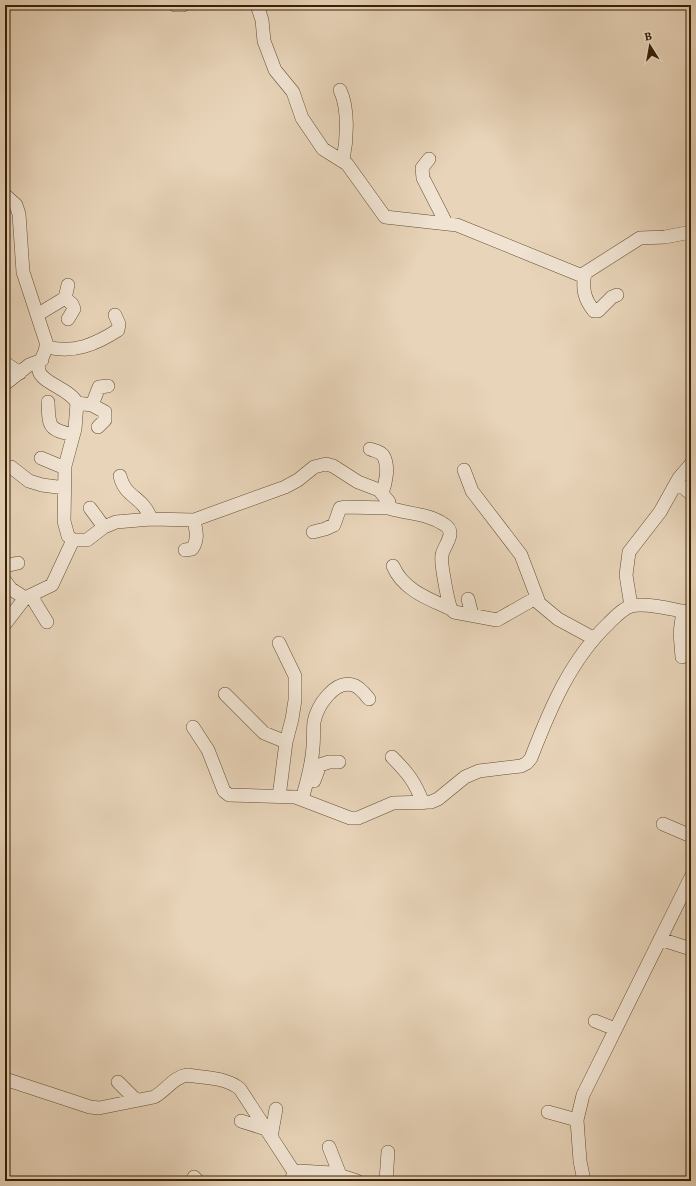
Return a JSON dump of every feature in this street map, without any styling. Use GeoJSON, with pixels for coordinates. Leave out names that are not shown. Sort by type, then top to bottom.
{"type":"FeatureCollection","features":[{"type":"Feature","properties":{"kind":"street"},"geometry":{"type":"LineString","coordinates":[[175,5],[183,5]]}},
{"type":"Feature","properties":{"kind":"street"},"geometry":{"type":"LineString","coordinates":[[257,5],[262,20],[264,41],[274,70],[293,92],[302,118],[323,149],[343,160],[385,217],[446,223],[469,229],[489,240],[575,274],[585,273],[640,238],[665,237],[691,232]]}},
{"type":"Feature","properties":{"kind":"street"},"geometry":{"type":"LineString","coordinates":[[340,90],[343,97],[347,138],[343,160]]}},
{"type":"Feature","properties":{"kind":"street"},"geometry":{"type":"LineString","coordinates":[[429,159],[422,168],[422,178],[446,223]]}},
{"type":"Feature","properties":{"kind":"street"},"geometry":{"type":"LineString","coordinates":[[5,195],[16,205],[19,214],[23,272],[38,314],[47,346],[39,366],[41,375],[67,391],[77,403],[78,410],[65,468],[64,521],[68,536],[73,540],[87,540],[104,527],[116,522],[151,519],[194,520],[285,486],[320,464],[333,466],[358,482],[382,493],[389,502],[389,508]]}},
{"type":"Feature","properties":{"kind":"street"},"geometry":{"type":"LineString","coordinates":[[585,273],[583,284],[585,300],[594,311],[598,311],[612,297],[617,295]]}},
{"type":"Feature","properties":{"kind":"street"},"geometry":{"type":"LineString","coordinates":[[38,314],[65,298],[68,285]]}},
{"type":"Feature","properties":{"kind":"street"},"geometry":{"type":"LineString","coordinates":[[65,298],[72,304],[74,309],[68,319]]}},
{"type":"Feature","properties":{"kind":"street"},"geometry":{"type":"LineString","coordinates":[[47,346],[57,349],[76,349],[89,346],[118,330],[119,324],[115,315]]}},
{"type":"Feature","properties":{"kind":"street"},"geometry":{"type":"LineString","coordinates":[[5,384],[29,365],[42,360]]}},
{"type":"Feature","properties":{"kind":"street"},"geometry":{"type":"LineString","coordinates":[[5,363],[20,373]]}},
{"type":"Feature","properties":{"kind":"street"},"geometry":{"type":"LineString","coordinates":[[92,405],[99,387],[108,386]]}},
{"type":"Feature","properties":{"kind":"street"},"geometry":{"type":"LineString","coordinates":[[48,402],[51,426],[56,431],[73,436]]}},
{"type":"Feature","properties":{"kind":"street"},"geometry":{"type":"LineString","coordinates":[[77,403],[92,405],[105,412],[105,420],[98,427]]}},
{"type":"Feature","properties":{"kind":"street"},"geometry":{"type":"LineString","coordinates":[[370,449],[380,453],[384,458],[386,478],[382,493]]}},
{"type":"Feature","properties":{"kind":"street"},"geometry":{"type":"LineString","coordinates":[[41,458],[65,468]]}},
{"type":"Feature","properties":{"kind":"street"},"geometry":{"type":"LineString","coordinates":[[631,606],[626,575],[629,552],[660,512],[677,482],[691,464]]}},
{"type":"Feature","properties":{"kind":"street"},"geometry":{"type":"LineString","coordinates":[[11,467],[29,481],[42,485],[65,488]]}},
{"type":"Feature","properties":{"kind":"street"},"geometry":{"type":"LineString","coordinates":[[464,470],[472,491],[521,555],[538,600],[558,619],[593,638]]}},
{"type":"Feature","properties":{"kind":"street"},"geometry":{"type":"LineString","coordinates":[[120,476],[126,491],[138,498],[148,510],[151,519]]}},
{"type":"Feature","properties":{"kind":"street"},"geometry":{"type":"LineString","coordinates":[[677,482],[691,494]]}},
{"type":"Feature","properties":{"kind":"street"},"geometry":{"type":"LineString","coordinates":[[313,532],[325,530],[334,525],[340,508],[345,507],[389,508],[424,515],[444,524],[448,528],[450,538],[441,557],[450,609]]}},
{"type":"Feature","properties":{"kind":"street"},"geometry":{"type":"LineString","coordinates":[[90,508],[104,527]]}},
{"type":"Feature","properties":{"kind":"street"},"geometry":{"type":"LineString","coordinates":[[185,550],[192,549],[196,544],[197,534],[194,520]]}},
{"type":"Feature","properties":{"kind":"street"},"geometry":{"type":"LineString","coordinates":[[5,624],[25,600],[52,585],[73,540]]}},
{"type":"Feature","properties":{"kind":"street"},"geometry":{"type":"LineString","coordinates":[[5,566],[18,563]]}},
{"type":"Feature","properties":{"kind":"street"},"geometry":{"type":"LineString","coordinates":[[393,566],[396,573],[405,584],[420,596],[454,612],[472,614],[491,620],[497,620],[534,598],[538,600]]}},
{"type":"Feature","properties":{"kind":"street"},"geometry":{"type":"LineString","coordinates":[[5,581],[11,589],[25,600],[47,622]]}},
{"type":"Feature","properties":{"kind":"street"},"geometry":{"type":"LineString","coordinates":[[5,596],[25,600]]}},
{"type":"Feature","properties":{"kind":"street"},"geometry":{"type":"LineString","coordinates":[[468,599],[472,614]]}},
{"type":"Feature","properties":{"kind":"street"},"geometry":{"type":"LineString","coordinates":[[193,727],[208,750],[224,791],[229,795],[279,797],[306,801],[344,816],[358,818],[393,803],[423,803],[438,799],[472,773],[521,766],[527,763],[531,758],[557,693],[593,638],[622,610],[631,606],[642,605],[687,612],[680,633],[682,657]]}},
{"type":"Feature","properties":{"kind":"street"},"geometry":{"type":"LineString","coordinates":[[279,643],[295,676],[292,719],[286,742],[279,797]]}},
{"type":"Feature","properties":{"kind":"street"},"geometry":{"type":"LineString","coordinates":[[306,801],[314,722],[320,706],[331,692],[339,687],[348,685],[354,685],[361,689],[369,699]]}},
{"type":"Feature","properties":{"kind":"street"},"geometry":{"type":"LineString","coordinates":[[225,694],[264,733],[286,742]]}},
{"type":"Feature","properties":{"kind":"street"},"geometry":{"type":"LineString","coordinates":[[392,757],[409,774],[416,784],[423,803]]}},
{"type":"Feature","properties":{"kind":"street"},"geometry":{"type":"LineString","coordinates":[[306,801],[320,765],[329,762],[339,762]]}},
{"type":"Feature","properties":{"kind":"street"},"geometry":{"type":"LineString","coordinates":[[663,824],[691,836]]}},
{"type":"Feature","properties":{"kind":"street"},"geometry":{"type":"LineString","coordinates":[[584,1181],[580,1161],[577,1120],[583,1095],[691,877]]}},
{"type":"Feature","properties":{"kind":"street"},"geometry":{"type":"LineString","coordinates":[[660,939],[691,949]]}},
{"type":"Feature","properties":{"kind":"street"},"geometry":{"type":"LineString","coordinates":[[594,1021],[616,1029]]}},
{"type":"Feature","properties":{"kind":"street"},"geometry":{"type":"LineString","coordinates":[[5,1079],[90,1107],[99,1108],[160,1093],[180,1076],[187,1075],[225,1081],[234,1084],[240,1089],[268,1133],[292,1177],[340,1175],[357,1181]]}},
{"type":"Feature","properties":{"kind":"street"},"geometry":{"type":"LineString","coordinates":[[118,1082],[136,1100]]}},
{"type":"Feature","properties":{"kind":"street"},"geometry":{"type":"LineString","coordinates":[[268,1133],[276,1109]]}},
{"type":"Feature","properties":{"kind":"street"},"geometry":{"type":"LineString","coordinates":[[548,1112],[577,1120]]}},
{"type":"Feature","properties":{"kind":"street"},"geometry":{"type":"LineString","coordinates":[[242,1121],[268,1133]]}},
{"type":"Feature","properties":{"kind":"street"},"geometry":{"type":"LineString","coordinates":[[329,1146],[340,1175]]}},
{"type":"Feature","properties":{"kind":"street"},"geometry":{"type":"LineString","coordinates":[[386,1181],[388,1152]]}}]}
